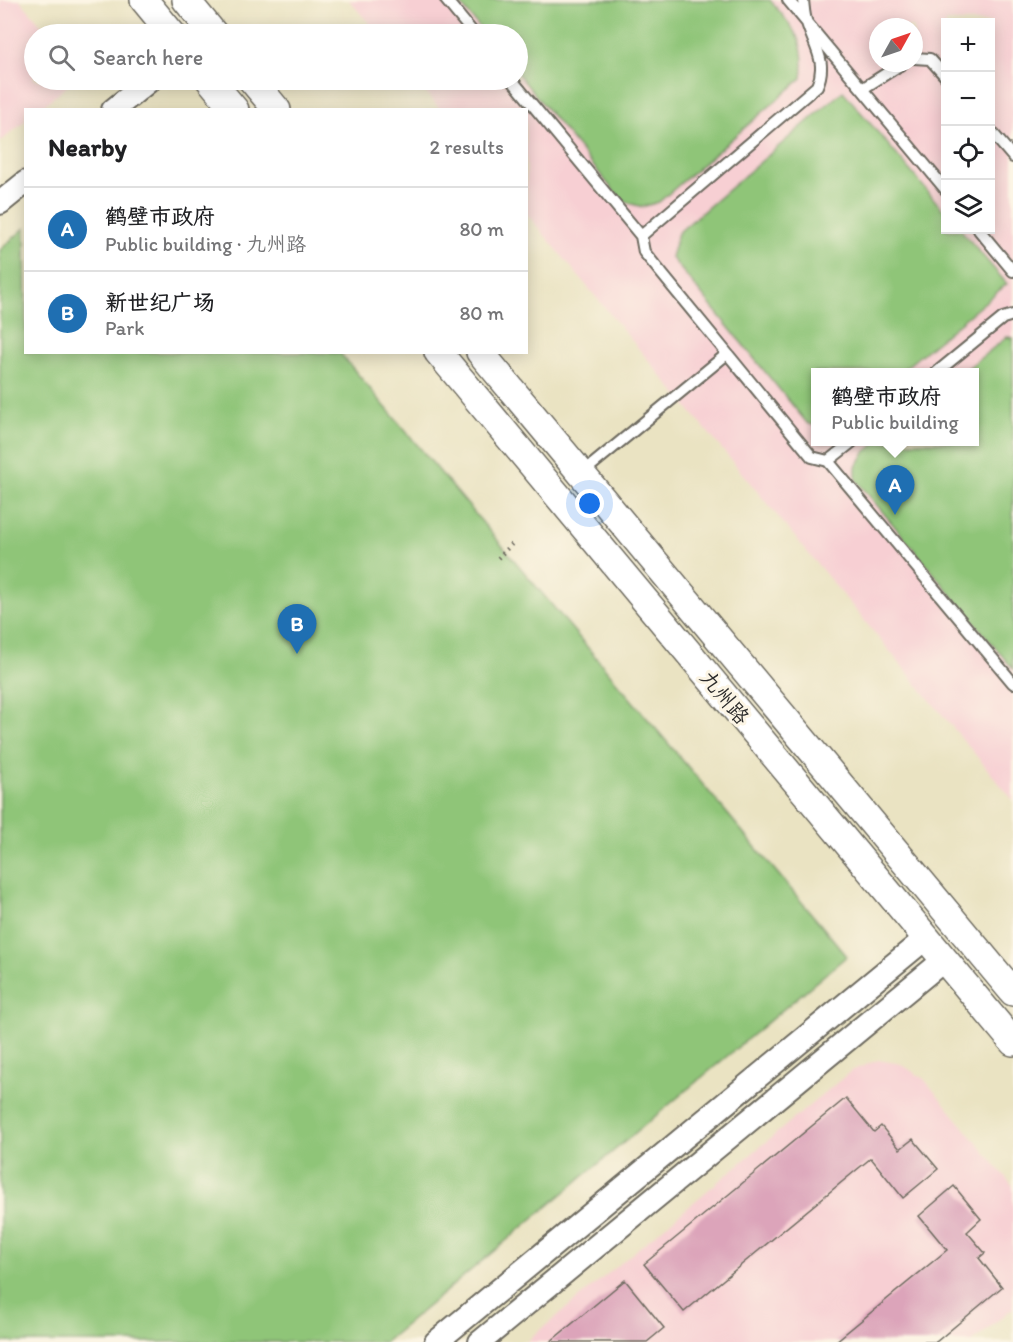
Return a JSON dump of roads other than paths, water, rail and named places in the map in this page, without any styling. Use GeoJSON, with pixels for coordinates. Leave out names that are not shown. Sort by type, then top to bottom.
{"type":"FeatureCollection","features":[{"type":"Feature","properties":{"kind":"street"},"geometry":{"type":"LineString","coordinates":[[144,0],[164,24]]}},
{"type":"Feature","properties":{"kind":"street"},"geometry":{"type":"LineString","coordinates":[[186,0],[206,24]]}},
{"type":"Feature","properties":{"kind":"street"},"geometry":{"type":"LineString","coordinates":[[115,108],[138,90]]}},
{"type":"Feature","properties":{"kind":"street"},"geometry":{"type":"LineString","coordinates":[[218,90],[233,108]]}},
{"type":"Feature","properties":{"kind":"street"},"geometry":{"type":"LineString","coordinates":[[260,90],[275,108]]}},
{"type":"Feature","properties":{"kind":"street"},"geometry":{"type":"LineString","coordinates":[[0,203],[24,184]]}},
{"type":"Feature","properties":{"kind":"street","name":"九州路"},"geometry":{"type":"LineString","coordinates":[[440,354],[1013,1042]]}},
{"type":"Feature","properties":{"kind":"street","name":"九州路"},"geometry":{"type":"LineString","coordinates":[[482,354],[1013,992]]}},
{"type":"Feature","properties":{"kind":"street"},"geometry":{"type":"LineString","coordinates":[[436,1342],[926,938]]}},
{"type":"Feature","properties":{"kind":"street"},"geometry":{"type":"LineString","coordinates":[[480,1342],[944,960]]}},
{"type":"Feature","properties":{"kind":"lane"},"geometry":{"type":"LineString","coordinates":[[446,0],[466,24]]}},
{"type":"Feature","properties":{"kind":"lane"},"geometry":{"type":"LineString","coordinates":[[788,0],[941,185]]}},
{"type":"Feature","properties":{"kind":"lane"},"geometry":{"type":"LineString","coordinates":[[641,236],[817,86],[822,75],[823,62],[806,22],[803,0]]}},
{"type":"Feature","properties":{"kind":"lane"},"geometry":{"type":"LineString","coordinates":[[923,59],[930,59],[941,72]]}},
{"type":"Feature","properties":{"kind":"lane"},"geometry":{"type":"LineString","coordinates":[[862,89],[889,72]]}},
{"type":"Feature","properties":{"kind":"lane"},"geometry":{"type":"LineString","coordinates":[[520,90],[641,236],[644,252],[812,457],[828,460],[1013,683]]}},
{"type":"Feature","properties":{"kind":"lane"},"geometry":{"type":"LineString","coordinates":[[995,136],[1013,157]]}},
{"type":"Feature","properties":{"kind":"lane"},"geometry":{"type":"LineString","coordinates":[[983,234],[1011,263]]}},
{"type":"Feature","properties":{"kind":"lane"},"geometry":{"type":"LineString","coordinates":[[941,368],[1003,318],[1013,315]]}},
{"type":"Feature","properties":{"kind":"lane"},"geometry":{"type":"LineString","coordinates":[[581,474],[727,354]]}},
{"type":"Feature","properties":{"kind":"lane"},"geometry":{"type":"LineString","coordinates":[[828,460],[846,446]]}},
{"type":"Feature","properties":{"kind":"place","name":"鹤壁市政府"},"geometry":{"type":"Point","coordinates":[895,515]}},
{"type":"Feature","properties":{"kind":"place","name":"新世纪广场"},"geometry":{"type":"Point","coordinates":[297,654]}}]}
